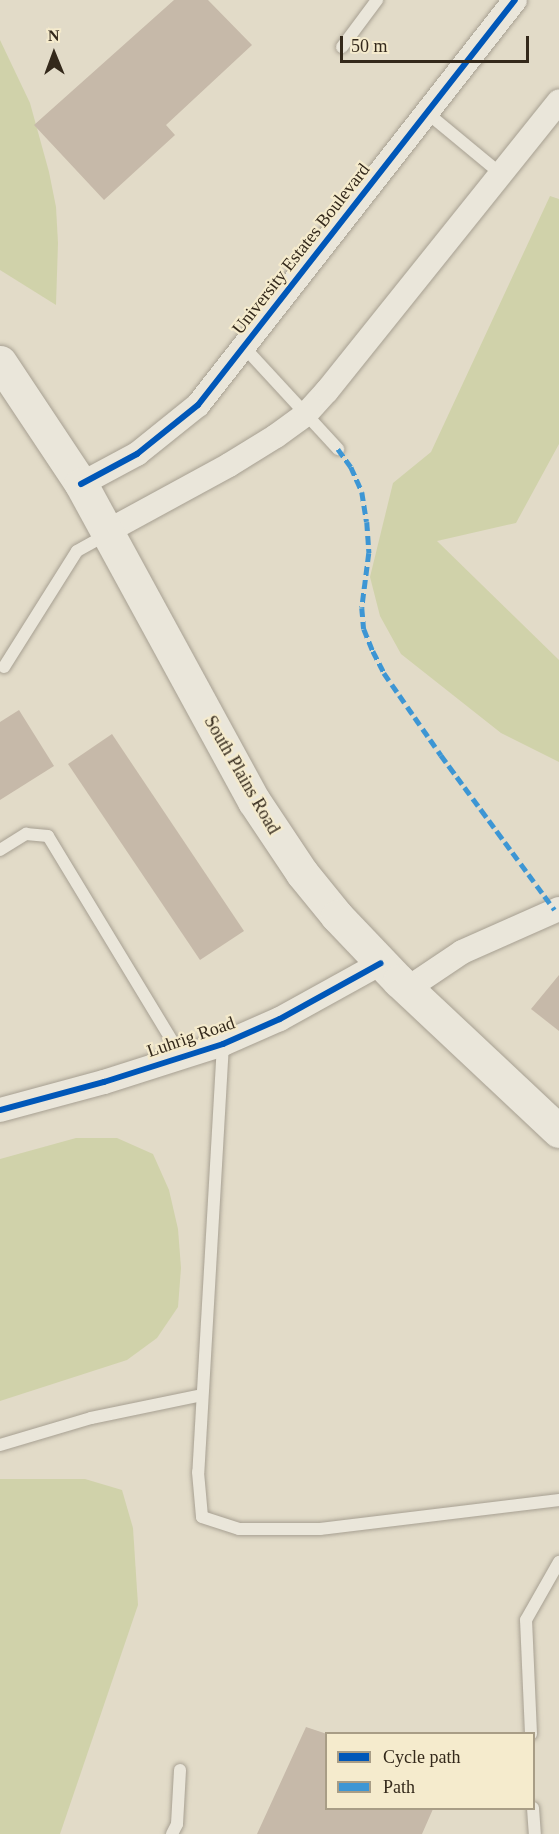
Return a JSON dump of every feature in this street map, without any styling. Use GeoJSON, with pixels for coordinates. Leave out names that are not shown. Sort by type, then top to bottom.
{"type":"FeatureCollection","features":[{"type":"Feature","properties":{"kind":"main road","name":"South Plains Road"},"geometry":{"type":"LineString","coordinates":[[0,362],[81,484],[254,801],[302,873],[337,916],[381,963],[559,1131]]}},
{"type":"Feature","properties":{"kind":"street","name":"University Estates Boulevard"},"geometry":{"type":"LineString","coordinates":[[81,484],[137,454],[198,405],[515,0]]}},
{"type":"Feature","properties":{"kind":"street"},"geometry":{"type":"LineString","coordinates":[[108,532],[229,465],[306,414],[559,101]]}},
{"type":"Feature","properties":{"kind":"street"},"geometry":{"type":"LineString","coordinates":[[407,989],[462,952],[559,909]]}},
{"type":"Feature","properties":{"kind":"street","name":"Luhrig Road"},"geometry":{"type":"LineString","coordinates":[[0,1110],[223,1044],[280,1019],[381,963]]}},
{"type":"Feature","properties":{"kind":"lane"},"geometry":{"type":"LineString","coordinates":[[342,46],[377,0]]}},
{"type":"Feature","properties":{"kind":"lane"},"geometry":{"type":"LineString","coordinates":[[426,112],[501,174]]}},
{"type":"Feature","properties":{"kind":"lane"},"geometry":{"type":"LineString","coordinates":[[244,347],[338,449]]}},
{"type":"Feature","properties":{"kind":"lane"},"geometry":{"type":"LineString","coordinates":[[3,667],[77,550],[108,532]]}},
{"type":"Feature","properties":{"kind":"lane"},"geometry":{"type":"LineString","coordinates":[[0,850],[26,834],[48,836],[182,1057]]}},
{"type":"Feature","properties":{"kind":"lane"},"geometry":{"type":"LineString","coordinates":[[223,1044],[198,1472],[202,1517],[239,1529],[320,1529],[559,1500]]}},
{"type":"Feature","properties":{"kind":"lane"},"geometry":{"type":"LineString","coordinates":[[0,1445],[92,1418],[202,1395]]}},
{"type":"Feature","properties":{"kind":"lane"},"geometry":{"type":"LineString","coordinates":[[531,1732],[526,1620],[559,1562]]}},
{"type":"Feature","properties":{"kind":"lane"},"geometry":{"type":"LineString","coordinates":[[172,1834],[177,1824],[180,1770]]}},
{"type":"Feature","properties":{"kind":"lane"},"geometry":{"type":"LineString","coordinates":[[534,1810],[534,1834]]}},
{"type":"Feature","properties":{"kind":"green space"},"geometry":{"type":"Polygon","coordinates":[[[0,40],[30,103],[49,172],[56,207],[58,243],[56,305],[0,270],[0,40]]]}},
{"type":"Feature","properties":{"kind":"green space"},"geometry":{"type":"Polygon","coordinates":[[[550,196],[559,199],[559,444],[516,523],[437,541],[559,660],[559,762],[501,733],[401,654],[380,616],[370,577],[393,483],[431,452],[550,196]]]}},
{"type":"Feature","properties":{"kind":"green space"},"geometry":{"type":"Polygon","coordinates":[[[76,1138],[117,1138],[153,1154],[169,1190],[178,1229],[181,1268],[178,1307],[157,1338],[127,1360],[0,1401],[0,1159],[76,1138]]]}},
{"type":"Feature","properties":{"kind":"green space"},"geometry":{"type":"Polygon","coordinates":[[[0,1479],[85,1479],[122,1490],[133,1528],[138,1605],[60,1834],[0,1834],[0,1479]]]}},
{"type":"Feature","properties":{"kind":"building"},"geometry":{"type":"Polygon","coordinates":[[[174,0],[208,0],[252,45],[166,125],[175,135],[104,200],[34,125],[174,0]]]}},
{"type":"Feature","properties":{"kind":"building"},"geometry":{"type":"Polygon","coordinates":[[[19,710],[54,766],[0,800],[0,722],[19,710]]]}},
{"type":"Feature","properties":{"kind":"building"},"geometry":{"type":"Polygon","coordinates":[[[112,734],[244,931],[200,960],[68,764],[112,734]]]}},
{"type":"Feature","properties":{"kind":"building"},"geometry":{"type":"Polygon","coordinates":[[[559,975],[559,1031],[531,1009],[559,975]]]}},
{"type":"Feature","properties":{"kind":"building"},"geometry":{"type":"Polygon","coordinates":[[[306,1727],[325,1733],[325,1810],[433,1810],[422,1834],[257,1834],[306,1727]]]}},
{"type":"Feature","properties":{"kind":"marked path"},"geometry":{"type":"LineString","coordinates":[[338,449],[351,467],[362,492],[369,553],[362,608],[364,629],[373,651],[384,673],[441,755],[555,910]]}},
{"type":"Feature","properties":{"kind":"cycle path"},"geometry":{"type":"LineString","coordinates":[[81,484],[137,454],[198,405],[515,0]]}},
{"type":"Feature","properties":{"kind":"cycle path"},"geometry":{"type":"LineString","coordinates":[[0,1110],[104,1082],[223,1044],[280,1019],[381,963]]}}]}
